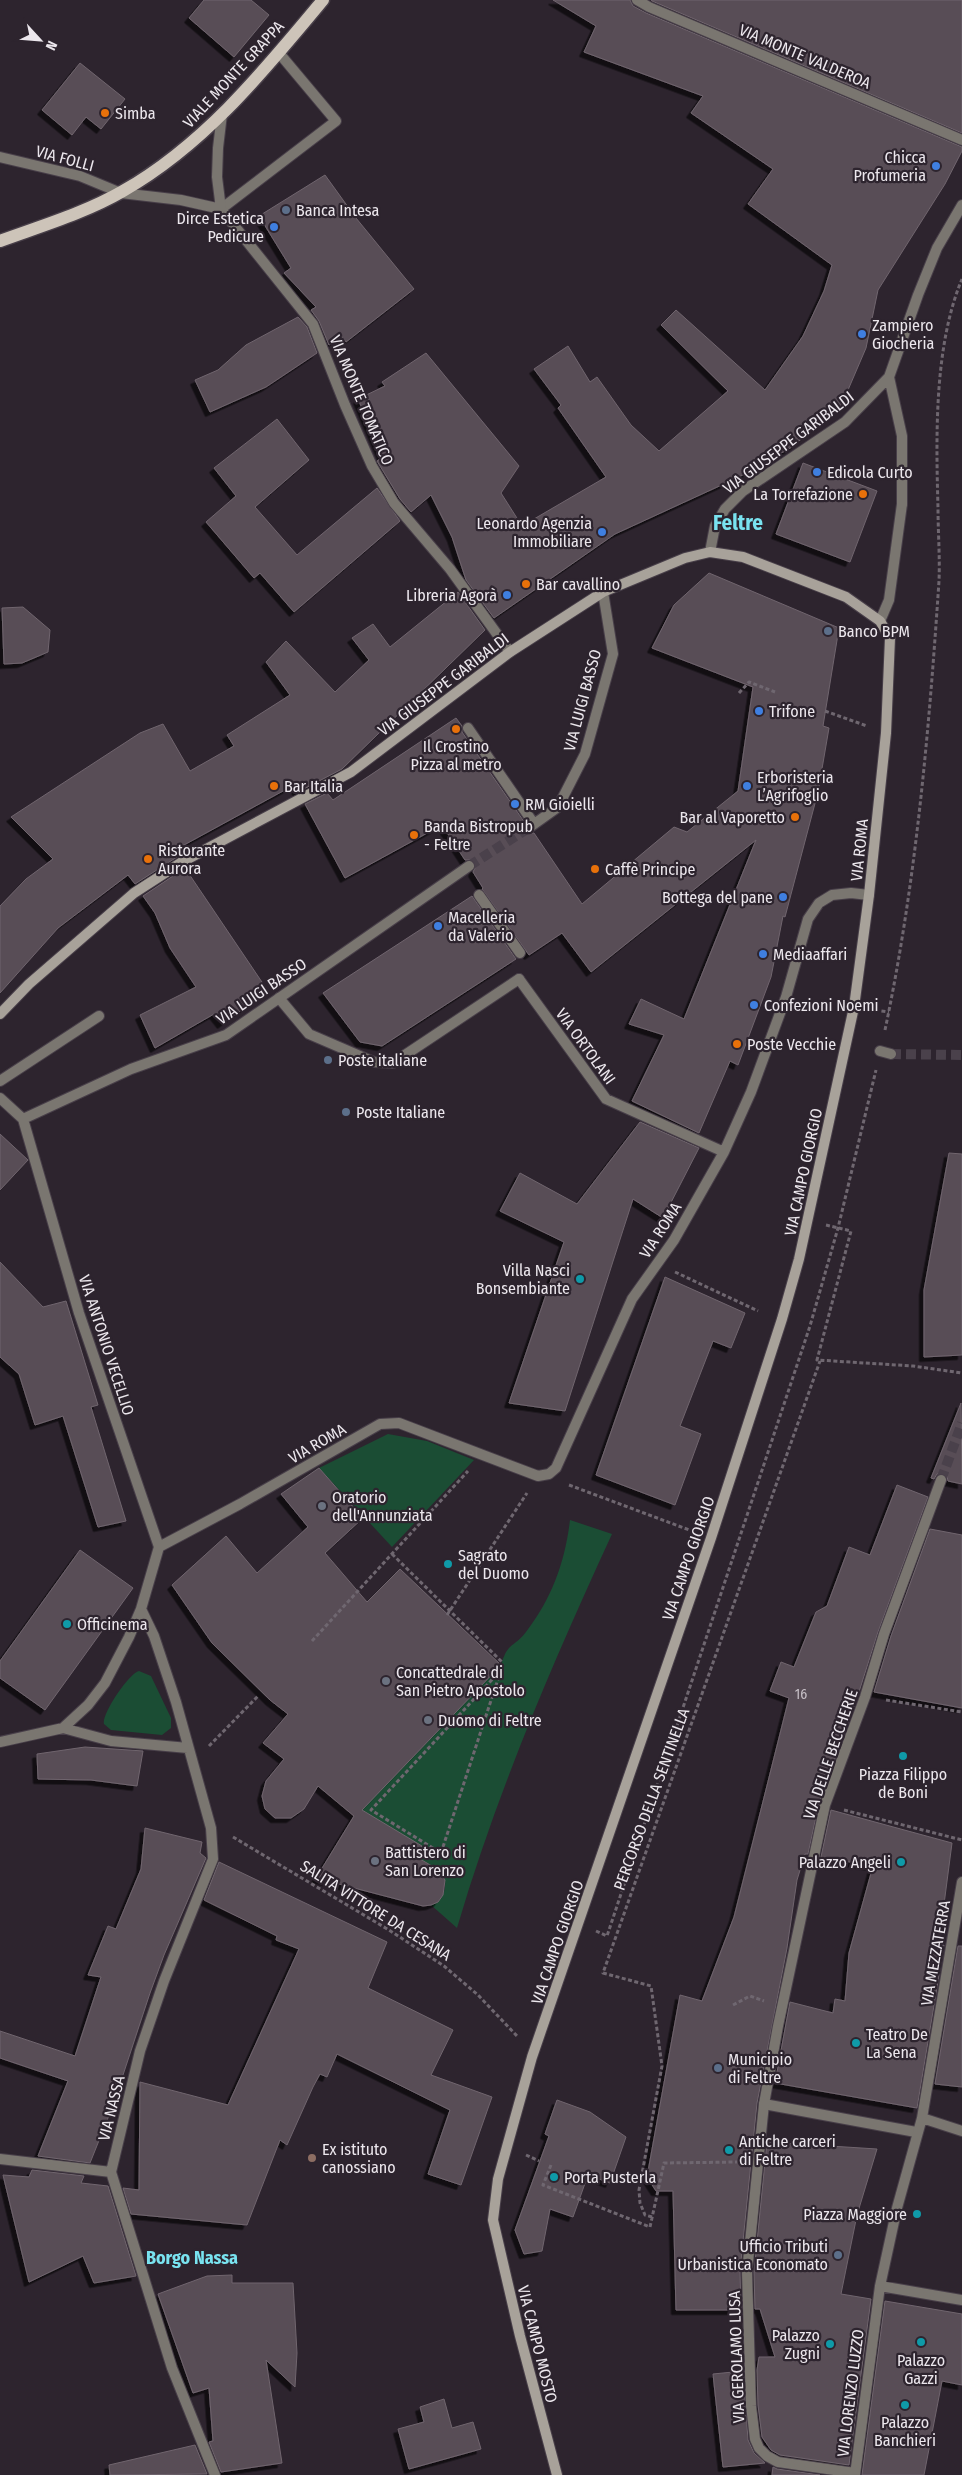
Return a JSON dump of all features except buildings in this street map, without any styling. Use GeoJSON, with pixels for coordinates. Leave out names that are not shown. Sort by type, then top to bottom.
{"type":"FeatureCollection","features":[{"type":"Feature","properties":{"kind":"main road","name":"VIALE MONTE GRAPPA"},"geometry":{"type":"LineString","coordinates":[[0,241],[80,211],[121,193],[150,175],[222,114],[279,53],[322,0]]}},
{"type":"Feature","properties":{"kind":"street","name":"VIA MONTE VALDEROA"},"geometry":{"type":"LineString","coordinates":[[637,0],[651,4],[962,140]]}},
{"type":"Feature","properties":{"kind":"street"},"geometry":{"type":"LineString","coordinates":[[221,209],[336,121],[279,53]]}},
{"type":"Feature","properties":{"kind":"street"},"geometry":{"type":"LineString","coordinates":[[221,209],[217,177],[222,114]]}},
{"type":"Feature","properties":{"kind":"street","name":"VIA FOLLI"},"geometry":{"type":"LineString","coordinates":[[0,157],[80,176],[121,193]]}},
{"type":"Feature","properties":{"kind":"street"},"geometry":{"type":"LineString","coordinates":[[121,193],[181,200],[221,209]]}},
{"type":"Feature","properties":{"kind":"street"},"geometry":{"type":"LineString","coordinates":[[710,552],[743,557],[846,597],[880,621],[889,600],[902,504],[902,436],[889,378],[918,295],[937,248],[962,204]]}},
{"type":"Feature","properties":{"kind":"street","name":"VIA MONTE TOMATICO"},"geometry":{"type":"LineString","coordinates":[[221,209],[313,324],[345,406],[372,466],[394,503],[450,568],[510,652]]}},
{"type":"Feature","properties":{"kind":"street","name":"VIA GIUSEPPE GARIBALDI"},"geometry":{"type":"LineString","coordinates":[[0,1014],[29,984],[134,893],[182,862],[351,772],[510,652],[603,592],[686,558],[710,552],[714,526],[725,510],[743,491],[844,422],[889,378]]}},
{"type":"Feature","properties":{"kind":"street","name":"VIA LUIGI BASSO"},"geometry":{"type":"LineString","coordinates":[[468,728],[532,825],[558,807],[585,754],[613,654],[603,592]]}},
{"type":"Feature","properties":{"kind":"street","name":"VIA ROMA"},"geometry":{"type":"LineString","coordinates":[[159,1548],[380,1424],[400,1423],[543,1475],[556,1468],[632,1299],[674,1240],[724,1152],[750,1092],[786,997],[808,919],[819,903],[832,895],[851,893],[870,895],[886,733],[890,638],[880,621]]}},
{"type":"Feature","properties":{"kind":"street","name":"VIA LUIGI BASSO"},"geometry":{"type":"LineString","coordinates":[[23,1119],[131,1069],[226,1035],[469,866]]}},
{"type":"Feature","properties":{"kind":"street"},"geometry":{"type":"LineString","coordinates":[[479,895],[520,953]]}},
{"type":"Feature","properties":{"kind":"street","name":"VIA CAMPO GIORGIO"},"geometry":{"type":"LineString","coordinates":[[493,2220],[498,2179],[534,2053],[711,1538],[782,1318],[808,1221],[854,1007],[870,895]]}},
{"type":"Feature","properties":{"kind":"street","name":"VIA ORTOLANI"},"geometry":{"type":"LineString","coordinates":[[279,998],[308,1034],[374,1062],[393,1063],[519,979],[606,1098],[724,1152]]}},
{"type":"Feature","properties":{"kind":"street"},"geometry":{"type":"LineString","coordinates":[[0,1081],[100,1016]]}},
{"type":"Feature","properties":{"kind":"street"},"geometry":{"type":"LineString","coordinates":[[0,1098],[23,1119]]}},
{"type":"Feature","properties":{"kind":"street","name":"VIA ANTONIO VECELLIO"},"geometry":{"type":"LineString","coordinates":[[23,1119],[79,1313],[159,1548]]}},
{"type":"Feature","properties":{"kind":"street","name":"VIA DELLE BECCHERIE"},"geometry":{"type":"LineString","coordinates":[[764,2104],[825,1805],[866,1697],[884,1634],[941,1480]]}},
{"type":"Feature","properties":{"kind":"street"},"geometry":{"type":"LineString","coordinates":[[62,1728],[88,1705],[106,1683],[141,1609],[159,1548]]}},
{"type":"Feature","properties":{"kind":"street","name":"VIA NASSA"},"geometry":{"type":"LineString","coordinates":[[111,2172],[140,2052],[164,1981],[213,1859],[211,1828],[176,1702],[154,1636],[141,1609]]}},
{"type":"Feature","properties":{"kind":"street"},"geometry":{"type":"LineString","coordinates":[[0,1742],[62,1728],[111,1741],[188,1748]]}},
{"type":"Feature","properties":{"kind":"street","name":"VIA MEZZATERRA"},"geometry":{"type":"LineString","coordinates":[[922,2118],[962,1882]]}},
{"type":"Feature","properties":{"kind":"street"},"geometry":{"type":"LineString","coordinates":[[764,2104],[916,2132]]}},
{"type":"Feature","properties":{"kind":"street","name":"VIA GEROLAMO LUSA"},"geometry":{"type":"LineString","coordinates":[[764,2104],[747,2272],[751,2406],[755,2439],[767,2456],[778,2462],[855,2474]]}},
{"type":"Feature","properties":{"kind":"street"},"geometry":{"type":"LineString","coordinates":[[962,2131],[922,2118],[916,2132],[880,2286],[962,2300]]}},
{"type":"Feature","properties":{"kind":"street"},"geometry":{"type":"LineString","coordinates":[[0,2159],[111,2172],[172,2368],[215,2475]]}},
{"type":"Feature","properties":{"kind":"street","name":"VIA CAMPO MOSTO"},"geometry":{"type":"LineString","coordinates":[[493,2220],[520,2336],[557,2475]]}},
{"type":"Feature","properties":{"kind":"street","name":"VIA LORENZO LUZZO"},"geometry":{"type":"LineString","coordinates":[[855,2474],[880,2286]]}},
{"type":"Feature","properties":{"kind":"path"},"geometry":{"type":"LineString","coordinates":[[607,1936],[810,1326],[886,1052],[901,957],[918,819],[939,578],[938,404],[946,334],[962,279]]}},
{"type":"Feature","properties":{"kind":"path"},"geometry":{"type":"LineString","coordinates":[[739,693],[748,682],[775,692]]}},
{"type":"Feature","properties":{"kind":"path"},"geometry":{"type":"LineString","coordinates":[[825,710],[886,733]]}},
{"type":"Feature","properties":{"kind":"path"},"geometry":{"type":"LineString","coordinates":[[816,1004],[834,1004]]}},
{"type":"Feature","properties":{"kind":"path"},"geometry":{"type":"LineString","coordinates":[[808,1221],[851,1231],[817,1360],[912,1366],[962,1372]]}},
{"type":"Feature","properties":{"kind":"path"},"geometry":{"type":"LineString","coordinates":[[658,1263],[758,1311]]}},
{"type":"Feature","properties":{"kind":"path","name":"PERCORSO DELLA SENTINELLA"},"geometry":{"type":"LineString","coordinates":[[652,2217],[645,2215],[640,2203],[639,2190],[662,2066],[650,1986],[603,1973],[820,1361]]}},
{"type":"Feature","properties":{"kind":"path"},"geometry":{"type":"LineString","coordinates":[[312,1641],[484,1454]]}},
{"type":"Feature","properties":{"kind":"path"},"geometry":{"type":"LineString","coordinates":[[447,1615],[543,1475],[711,1538]]}},
{"type":"Feature","properties":{"kind":"path"},"geometry":{"type":"LineString","coordinates":[[371,1810],[441,1853],[502,1662],[392,1554]]}},
{"type":"Feature","properties":{"kind":"path"},"geometry":{"type":"LineString","coordinates":[[367,1812],[371,1810],[501,1670]]}},
{"type":"Feature","properties":{"kind":"path"},"geometry":{"type":"LineString","coordinates":[[192,1762],[259,1695]]}},
{"type":"Feature","properties":{"kind":"path"},"geometry":{"type":"LineString","coordinates":[[866,1697],[962,1712]]}},
{"type":"Feature","properties":{"kind":"path"},"geometry":{"type":"LineString","coordinates":[[825,1805],[962,1840]]}},
{"type":"Feature","properties":{"kind":"path","name":"SALITA VITTORE DA CESANA"},"geometry":{"type":"LineString","coordinates":[[211,1828],[235,1838],[389,1930],[444,1966],[478,1995],[534,2053]]}},
{"type":"Feature","properties":{"kind":"path"},"geometry":{"type":"LineString","coordinates":[[733,2005],[750,1996],[783,2008]]}},
{"type":"Feature","properties":{"kind":"path"},"geometry":{"type":"LineString","coordinates":[[550,2165],[543,2185],[650,2226],[664,2163],[758,2163]]}},
{"type":"Feature","properties":{"kind":"green space"},"geometry":{"type":"Polygon","coordinates":[[[388,1434],[427,1441],[474,1460],[392,1547],[319,1468],[388,1434]]]}},
{"type":"Feature","properties":{"kind":"green space"},"geometry":{"type":"Polygon","coordinates":[[[570,1520],[612,1534],[527,1728],[490,1827],[457,1928],[431,1905],[438,1901],[442,1895],[445,1888],[445,1880],[437,1869],[415,1856],[421,1846],[359,1808],[332,1798],[357,1767],[381,1790],[501,1665],[506,1652],[526,1632],[550,1593],[561,1565],[570,1520]]]}},
{"type":"Feature","properties":{"kind":"green space"},"geometry":{"type":"Polygon","coordinates":[[[139,1671],[151,1676],[171,1718],[171,1728],[162,1735],[111,1730],[104,1724],[104,1719],[111,1704],[129,1679],[139,1671]]]}},
{"type":"Feature","properties":{"kind":"tunnel"},"geometry":{"type":"LineString","coordinates":[[469,866],[530,827]]}},
{"type":"Feature","properties":{"kind":"tunnel"},"geometry":{"type":"LineString","coordinates":[[891,1054],[962,1055]]}},
{"type":"Feature","properties":{"kind":"tunnel"},"geometry":{"type":"LineString","coordinates":[[941,1480],[962,1423]]}},
{"type":"Feature","properties":{"kind":"place","name":"Simba"},"geometry":{"type":"Point","coordinates":[105,113]}},
{"type":"Feature","properties":{"kind":"place","name":"Chicca Profumeria"},"geometry":{"type":"Point","coordinates":[936,166]}},
{"type":"Feature","properties":{"kind":"place","name":"Banca Intesa"},"geometry":{"type":"Point","coordinates":[286,210]}},
{"type":"Feature","properties":{"kind":"place","name":"Dirce Estetica Pedicure"},"geometry":{"type":"Point","coordinates":[274,227]}},
{"type":"Feature","properties":{"kind":"place","name":"Zampiero Giocheria"},"geometry":{"type":"Point","coordinates":[862,334]}},
{"type":"Feature","properties":{"kind":"place","name":"Edicola Curto"},"geometry":{"type":"Point","coordinates":[817,472]}},
{"type":"Feature","properties":{"kind":"place","name":"La Torrefazione"},"geometry":{"type":"Point","coordinates":[863,494]}},
{"type":"Feature","properties":{"kind":"place","name":"Leonardo Agenzia Immobiliare"},"geometry":{"type":"Point","coordinates":[602,532]}},
{"type":"Feature","properties":{"kind":"place","name":"Bar cavallino"},"geometry":{"type":"Point","coordinates":[526,584]}},
{"type":"Feature","properties":{"kind":"place","name":"Libreria Agorà"},"geometry":{"type":"Point","coordinates":[507,595]}},
{"type":"Feature","properties":{"kind":"place","name":"Banco BPM"},"geometry":{"type":"Point","coordinates":[828,631]}},
{"type":"Feature","properties":{"kind":"place","name":"Trifone"},"geometry":{"type":"Point","coordinates":[759,711]}},
{"type":"Feature","properties":{"kind":"place","name":"Il Crostino Pizza al metro"},"geometry":{"type":"Point","coordinates":[456,729]}},
{"type":"Feature","properties":{"kind":"place","name":"Bar Italia"},"geometry":{"type":"Point","coordinates":[274,786]}},
{"type":"Feature","properties":{"kind":"place","name":"Erboristeria L’Agrifoglio"},"geometry":{"type":"Point","coordinates":[747,786]}},
{"type":"Feature","properties":{"kind":"place","name":"RM Gioielli"},"geometry":{"type":"Point","coordinates":[515,804]}},
{"type":"Feature","properties":{"kind":"place","name":"Bar al Vaporetto"},"geometry":{"type":"Point","coordinates":[795,817]}},
{"type":"Feature","properties":{"kind":"place","name":"Banda Bistropub - Feltre"},"geometry":{"type":"Point","coordinates":[414,835]}},
{"type":"Feature","properties":{"kind":"place","name":"Ristorante Aurora"},"geometry":{"type":"Point","coordinates":[148,859]}},
{"type":"Feature","properties":{"kind":"place","name":"Caffè Principe"},"geometry":{"type":"Point","coordinates":[595,869]}},
{"type":"Feature","properties":{"kind":"place","name":"Bottega del pane"},"geometry":{"type":"Point","coordinates":[783,897]}},
{"type":"Feature","properties":{"kind":"place","name":"Macelleria da Valerio"},"geometry":{"type":"Point","coordinates":[438,926]}},
{"type":"Feature","properties":{"kind":"place","name":"Mediaaffari"},"geometry":{"type":"Point","coordinates":[763,954]}},
{"type":"Feature","properties":{"kind":"place","name":"Confezioni Noemi"},"geometry":{"type":"Point","coordinates":[754,1005]}},
{"type":"Feature","properties":{"kind":"place","name":"Poste Vecchie"},"geometry":{"type":"Point","coordinates":[737,1044]}},
{"type":"Feature","properties":{"kind":"place","name":"Poste italiane"},"geometry":{"type":"Point","coordinates":[328,1060]}},
{"type":"Feature","properties":{"kind":"place","name":"Poste Italiane"},"geometry":{"type":"Point","coordinates":[346,1112]}},
{"type":"Feature","properties":{"kind":"place","name":"Villa Nasci Bonsembiante"},"geometry":{"type":"Point","coordinates":[580,1279]}},
{"type":"Feature","properties":{"kind":"place","name":"Oratorio dell'Annunziata"},"geometry":{"type":"Point","coordinates":[322,1506]}},
{"type":"Feature","properties":{"kind":"place","name":"Sagrato del Duomo"},"geometry":{"type":"Point","coordinates":[448,1564]}},
{"type":"Feature","properties":{"kind":"place","name":"Officinema"},"geometry":{"type":"Point","coordinates":[67,1624]}},
{"type":"Feature","properties":{"kind":"place","name":"Concattedrale di San Pietro Apostolo"},"geometry":{"type":"Point","coordinates":[386,1681]}},
{"type":"Feature","properties":{"kind":"place","name":"Duomo di Feltre"},"geometry":{"type":"Point","coordinates":[428,1720]}},
{"type":"Feature","properties":{"kind":"place","name":"Piazza Filippo de Boni"},"geometry":{"type":"Point","coordinates":[903,1756]}},
{"type":"Feature","properties":{"kind":"place","name":"Battistero di San Lorenzo"},"geometry":{"type":"Point","coordinates":[375,1861]}},
{"type":"Feature","properties":{"kind":"place","name":"Palazzo Angeli"},"geometry":{"type":"Point","coordinates":[901,1862]}},
{"type":"Feature","properties":{"kind":"place","name":"Teatro De La Sena"},"geometry":{"type":"Point","coordinates":[856,2043]}},
{"type":"Feature","properties":{"kind":"place","name":"Municipio di Feltre"},"geometry":{"type":"Point","coordinates":[718,2068]}},
{"type":"Feature","properties":{"kind":"place","name":"Antiche carceri di Feltre"},"geometry":{"type":"Point","coordinates":[729,2150]}},
{"type":"Feature","properties":{"kind":"place","name":"Ex istituto canossiano"},"geometry":{"type":"Point","coordinates":[312,2158]}},
{"type":"Feature","properties":{"kind":"place","name":"Porta Pusterla"},"geometry":{"type":"Point","coordinates":[554,2177]}},
{"type":"Feature","properties":{"kind":"place","name":"Piazza Maggiore"},"geometry":{"type":"Point","coordinates":[917,2214]}},
{"type":"Feature","properties":{"kind":"place","name":"Ufficio Tributi Urbanistica Economato"},"geometry":{"type":"Point","coordinates":[838,2255]}},
{"type":"Feature","properties":{"kind":"place","name":"Palazzo Gazzi"},"geometry":{"type":"Point","coordinates":[921,2342]}},
{"type":"Feature","properties":{"kind":"place","name":"Palazzo Zugni"},"geometry":{"type":"Point","coordinates":[830,2344]}},
{"type":"Feature","properties":{"kind":"place","name":"Palazzo Banchieri"},"geometry":{"type":"Point","coordinates":[905,2405]}},
{"type":"Feature","properties":{"kind":"district","name":"Feltre"},"geometry":{"type":"Point","coordinates":[738,523]}},
{"type":"Feature","properties":{"kind":"district","name":"Borgo Nassa"},"geometry":{"type":"Point","coordinates":[192,2258]}}]}
